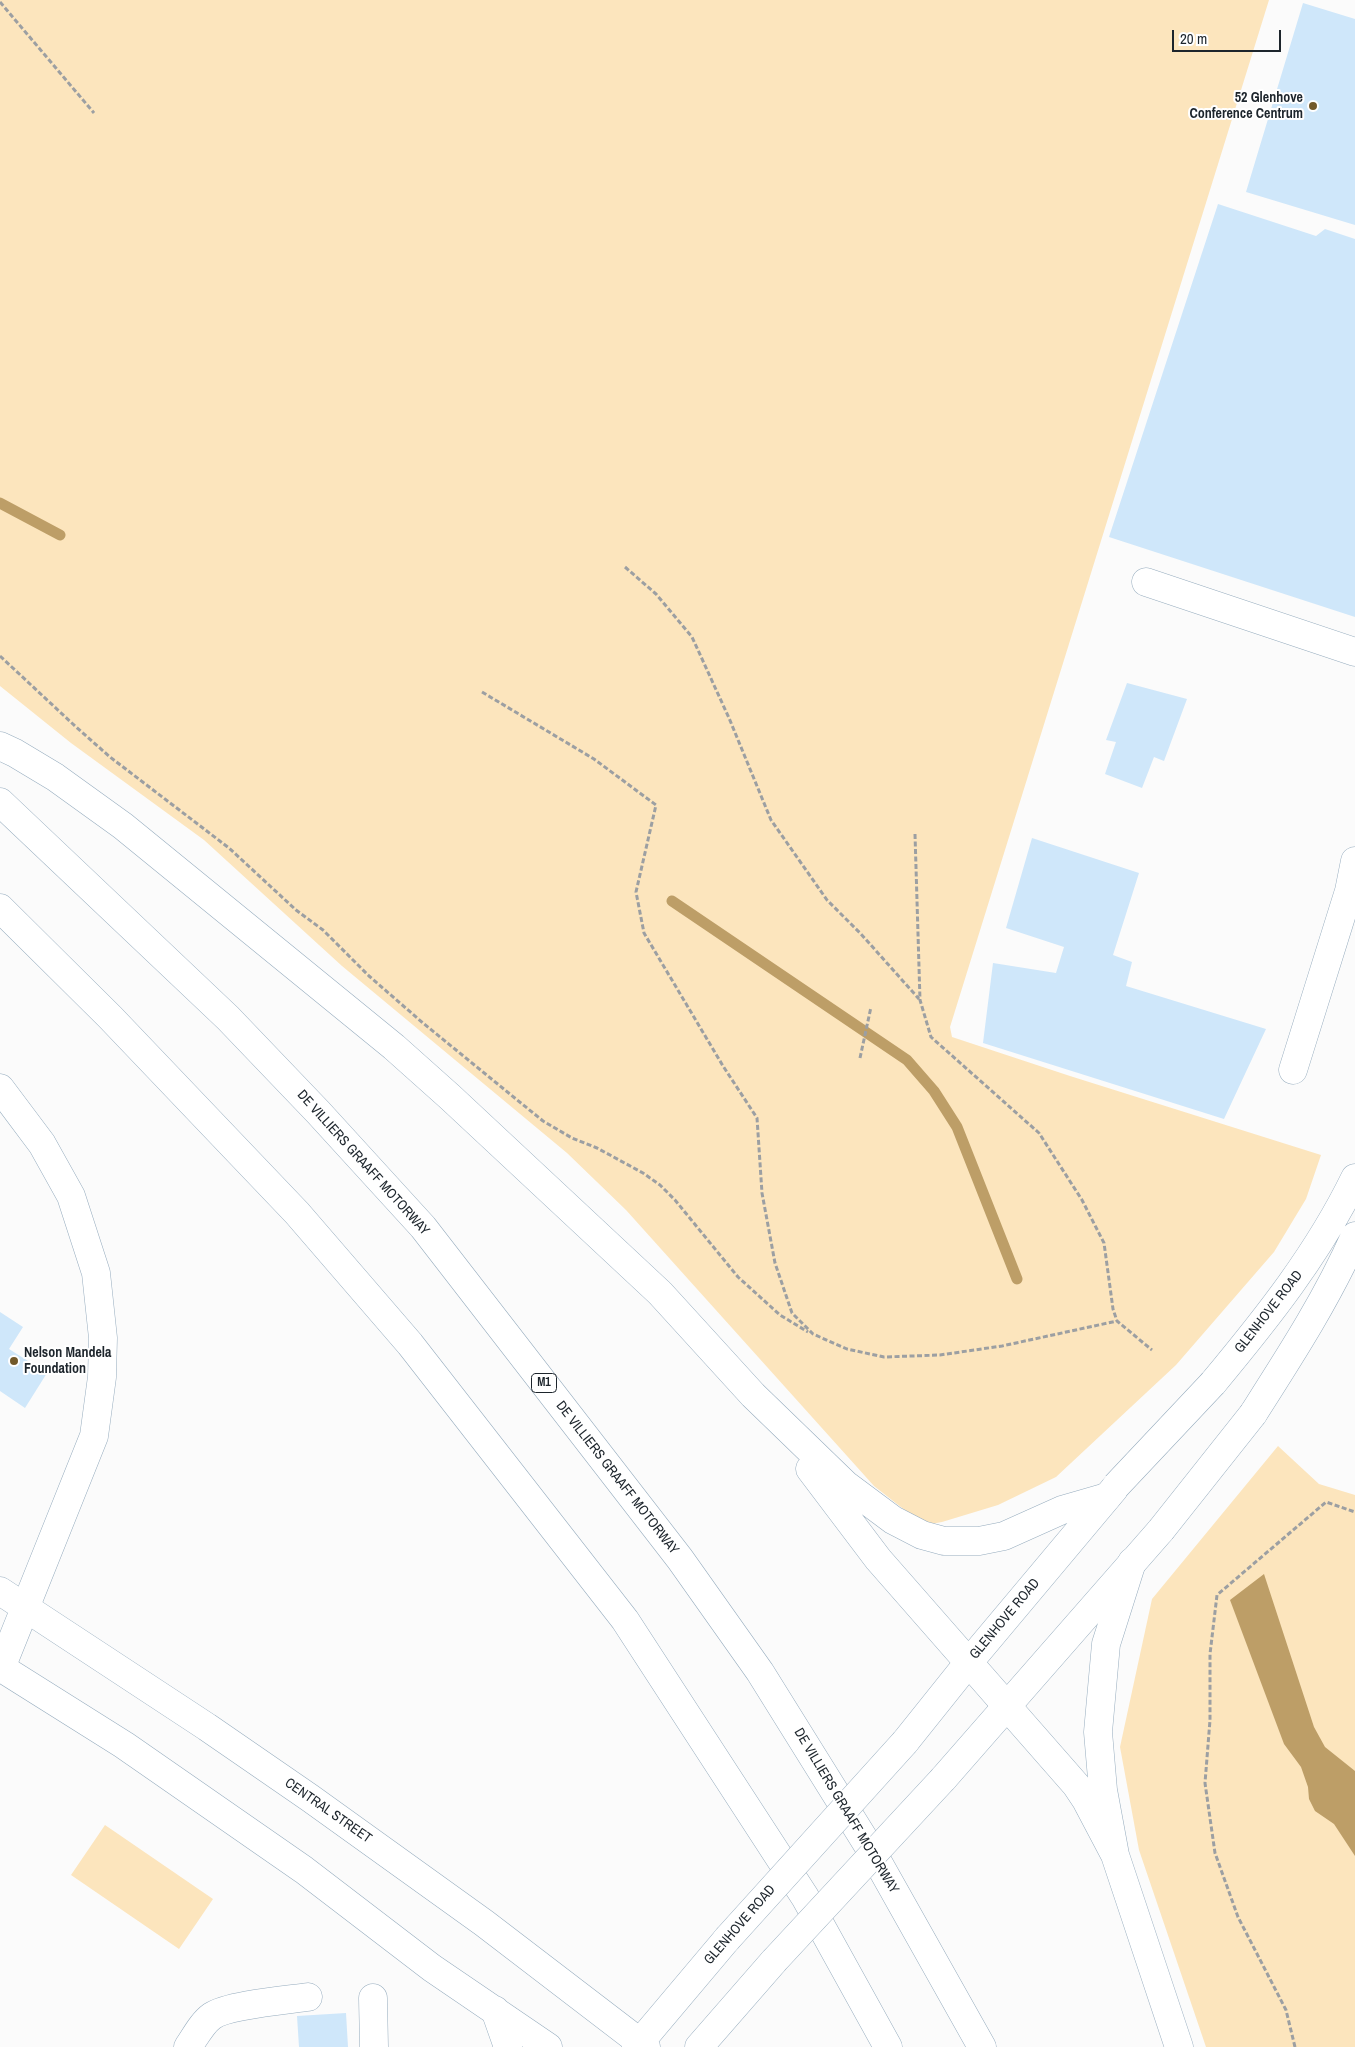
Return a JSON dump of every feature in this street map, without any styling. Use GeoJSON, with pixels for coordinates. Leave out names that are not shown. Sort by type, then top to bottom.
{"type":"FeatureCollection","features":[{"type":"Feature","properties":{"kind":"main road"},"geometry":{"type":"LineString","coordinates":[[1146,582],[1355,652]]}},
{"type":"Feature","properties":{"kind":"main road"},"geometry":{"type":"LineString","coordinates":[[0,746],[15,752],[55,777],[123,826],[394,1047],[660,1294],[753,1395],[866,1502],[893,1520],[922,1535],[944,1541],[979,1541],[1004,1536],[1062,1510],[1112,1492]]}},
{"type":"Feature","properties":{"kind":"main road","name":"DE VILLIERS GRAAFF MOTORWAY"},"geometry":{"type":"LineString","coordinates":[[0,802],[228,1018],[318,1112],[423,1227],[680,1559],[760,1672],[874,1854],[982,2047]]}},
{"type":"Feature","properties":{"kind":"main road"},"geometry":{"type":"LineString","coordinates":[[1293,1070],[1349,891],[1355,861]]}},
{"type":"Feature","properties":{"kind":"main road"},"geometry":{"type":"LineString","coordinates":[[0,908],[110,1017],[296,1213],[422,1359],[625,1620],[805,1896],[888,2047]]}},
{"type":"Feature","properties":{"kind":"main road"},"geometry":{"type":"LineString","coordinates":[[0,1088],[42,1144],[71,1196],[96,1273],[103,1338],[102,1377],[94,1436],[0,1668],[140,1756],[304,1870],[432,1968],[548,2047]]}},
{"type":"Feature","properties":{"kind":"main road","name":"GLENHOVE ROAD"},"geometry":{"type":"LineString","coordinates":[[641,2045],[726,1939],[905,1742],[969,1662],[1112,1492],[1213,1383],[1263,1323],[1308,1262],[1339,1211],[1355,1178]]}},
{"type":"Feature","properties":{"kind":"main road"},"geometry":{"type":"LineString","coordinates":[[699,2047],[774,1961],[943,1779],[1161,1530],[1253,1414],[1303,1335],[1341,1267],[1355,1236]]}},
{"type":"Feature","properties":{"kind":"main road"},"geometry":{"type":"LineString","coordinates":[[753,1395],[878,1559],[1076,1784],[1114,1855],[1179,2047]]}},
{"type":"Feature","properties":{"kind":"main road"},"geometry":{"type":"LineString","coordinates":[[1114,1855],[1103,1790],[1098,1732],[1106,1644],[1132,1562]]}},
{"type":"Feature","properties":{"kind":"main road","name":"CENTRAL STREET"},"geometry":{"type":"LineString","coordinates":[[0,1591],[310,1798],[484,1923],[641,2045]]}},
{"type":"Feature","properties":{"kind":"main road"},"geometry":{"type":"LineString","coordinates":[[188,2047],[202,2026],[213,2015],[236,2008],[308,1997]]}},
{"type":"Feature","properties":{"kind":"main road"},"geometry":{"type":"LineString","coordinates":[[373,1998],[374,2047]]}},
{"type":"Feature","properties":{"kind":"main road"},"geometry":{"type":"LineString","coordinates":[[495,2010],[508,2047]]}},
{"type":"Feature","properties":{"kind":"path"},"geometry":{"type":"LineString","coordinates":[[0,2],[94,112]]}},
{"type":"Feature","properties":{"kind":"path"},"geometry":{"type":"LineString","coordinates":[[625,567],[656,594],[692,637],[729,718],[771,820],[807,874],[826,900],[920,1000]]}},
{"type":"Feature","properties":{"kind":"path"},"geometry":{"type":"LineString","coordinates":[[0,656],[74,726],[110,757],[229,848],[296,910],[323,930],[369,976],[542,1121],[572,1138],[598,1148],[643,1173],[660,1185],[738,1277],[780,1315],[813,1334],[847,1349],[884,1357],[940,1355],[1002,1346],[1117,1321]]}},
{"type":"Feature","properties":{"kind":"path"},"geometry":{"type":"LineString","coordinates":[[482,692],[594,759],[656,805],[636,892],[644,934],[723,1066],[757,1118],[762,1193],[775,1263],[792,1313],[813,1334]]}},
{"type":"Feature","properties":{"kind":"path"},"geometry":{"type":"LineString","coordinates":[[915,834],[920,1000],[930,1037],[1039,1133],[1082,1200],[1104,1243],[1111,1286],[1112,1310],[1117,1321],[1152,1350]]}},
{"type":"Feature","properties":{"kind":"path"},"geometry":{"type":"LineString","coordinates":[[860,1058],[871,1007]]}},
{"type":"Feature","properties":{"kind":"path"},"geometry":{"type":"LineString","coordinates":[[1295,2047],[1286,2010],[1238,1917],[1215,1853],[1205,1783],[1210,1720],[1210,1654],[1217,1595],[1326,1502],[1355,1512]]}},
{"type":"Feature","properties":{"kind":"shaded area"},"geometry":{"type":"Polygon","coordinates":[[[0,0],[1269,0],[950,1027],[952,1037],[1321,1155],[1306,1199],[1274,1252],[1176,1365],[1056,1477],[998,1505],[942,1522],[931,1524],[920,1522],[874,1486],[626,1210],[567,1153],[342,966],[204,840],[71,743],[0,686],[0,0]]]}},
{"type":"Feature","properties":{"kind":"shaded area"},"geometry":{"type":"Polygon","coordinates":[[[1278,1446],[1319,1484],[1355,1495],[1355,2047],[1206,2047],[1139,1850],[1120,1747],[1152,1599],[1278,1446]]]}},
{"type":"Feature","properties":{"kind":"shaded area"},"geometry":{"type":"Polygon","coordinates":[[[1264,1574],[1314,1727],[1325,1747],[1355,1771],[1355,1856],[1334,1824],[1315,1811],[1309,1799],[1308,1787],[1301,1767],[1284,1744],[1230,1600],[1264,1574]]]}},
{"type":"Feature","properties":{"kind":"shaded area"},"geometry":{"type":"Polygon","coordinates":[[[105,1825],[213,1899],[179,1949],[71,1875],[105,1825]]]}},
{"type":"Feature","properties":{"kind":"building","name":"52 Glenhove Conference Centrum"},"geometry":{"type":"Polygon","coordinates":[[[1303,3],[1355,19],[1355,225],[1246,192],[1303,3]]]}},
{"type":"Feature","properties":{"kind":"building"},"geometry":{"type":"Polygon","coordinates":[[[1218,204],[1316,236],[1325,229],[1355,239],[1355,617],[1109,537],[1218,204]]]}},
{"type":"Feature","properties":{"kind":"building"},"geometry":{"type":"Polygon","coordinates":[[[1127,683],[1187,699],[1164,761],[1154,757],[1142,788],[1105,774],[1116,742],[1106,740],[1127,683]]]}},
{"type":"Feature","properties":{"kind":"building"},"geometry":{"type":"Polygon","coordinates":[[[1032,838],[1139,873],[1113,955],[1132,962],[1126,986],[1266,1029],[1224,1119],[983,1043],[993,963],[1056,973],[1064,947],[1006,928],[1032,838]]]}},
{"type":"Feature","properties":{"kind":"building","name":"Nelson Mandela Foundation"},"geometry":{"type":"Polygon","coordinates":[[[0,1312],[23,1327],[9,1349],[47,1373],[25,1408],[0,1391],[0,1312]]]}},
{"type":"Feature","properties":{"kind":"building"},"geometry":{"type":"Polygon","coordinates":[[[346,2013],[348,2047],[299,2047],[297,2016],[346,2013]]]}},
{"type":"Feature","properties":{"kind":"waterway"},"geometry":{"type":"LineString","coordinates":[[0,503],[60,535]]}},
{"type":"Feature","properties":{"kind":"waterway"},"geometry":{"type":"LineString","coordinates":[[672,901],[907,1060],[934,1091],[957,1127],[1017,1279]]}},
{"type":"Feature","properties":{"kind":"place","name":"52 Glenhove Conference Centrum"},"geometry":{"type":"Point","coordinates":[1313,106]}},
{"type":"Feature","properties":{"kind":"place","name":"Nelson Mandela Foundation"},"geometry":{"type":"Point","coordinates":[14,1361]}}]}
